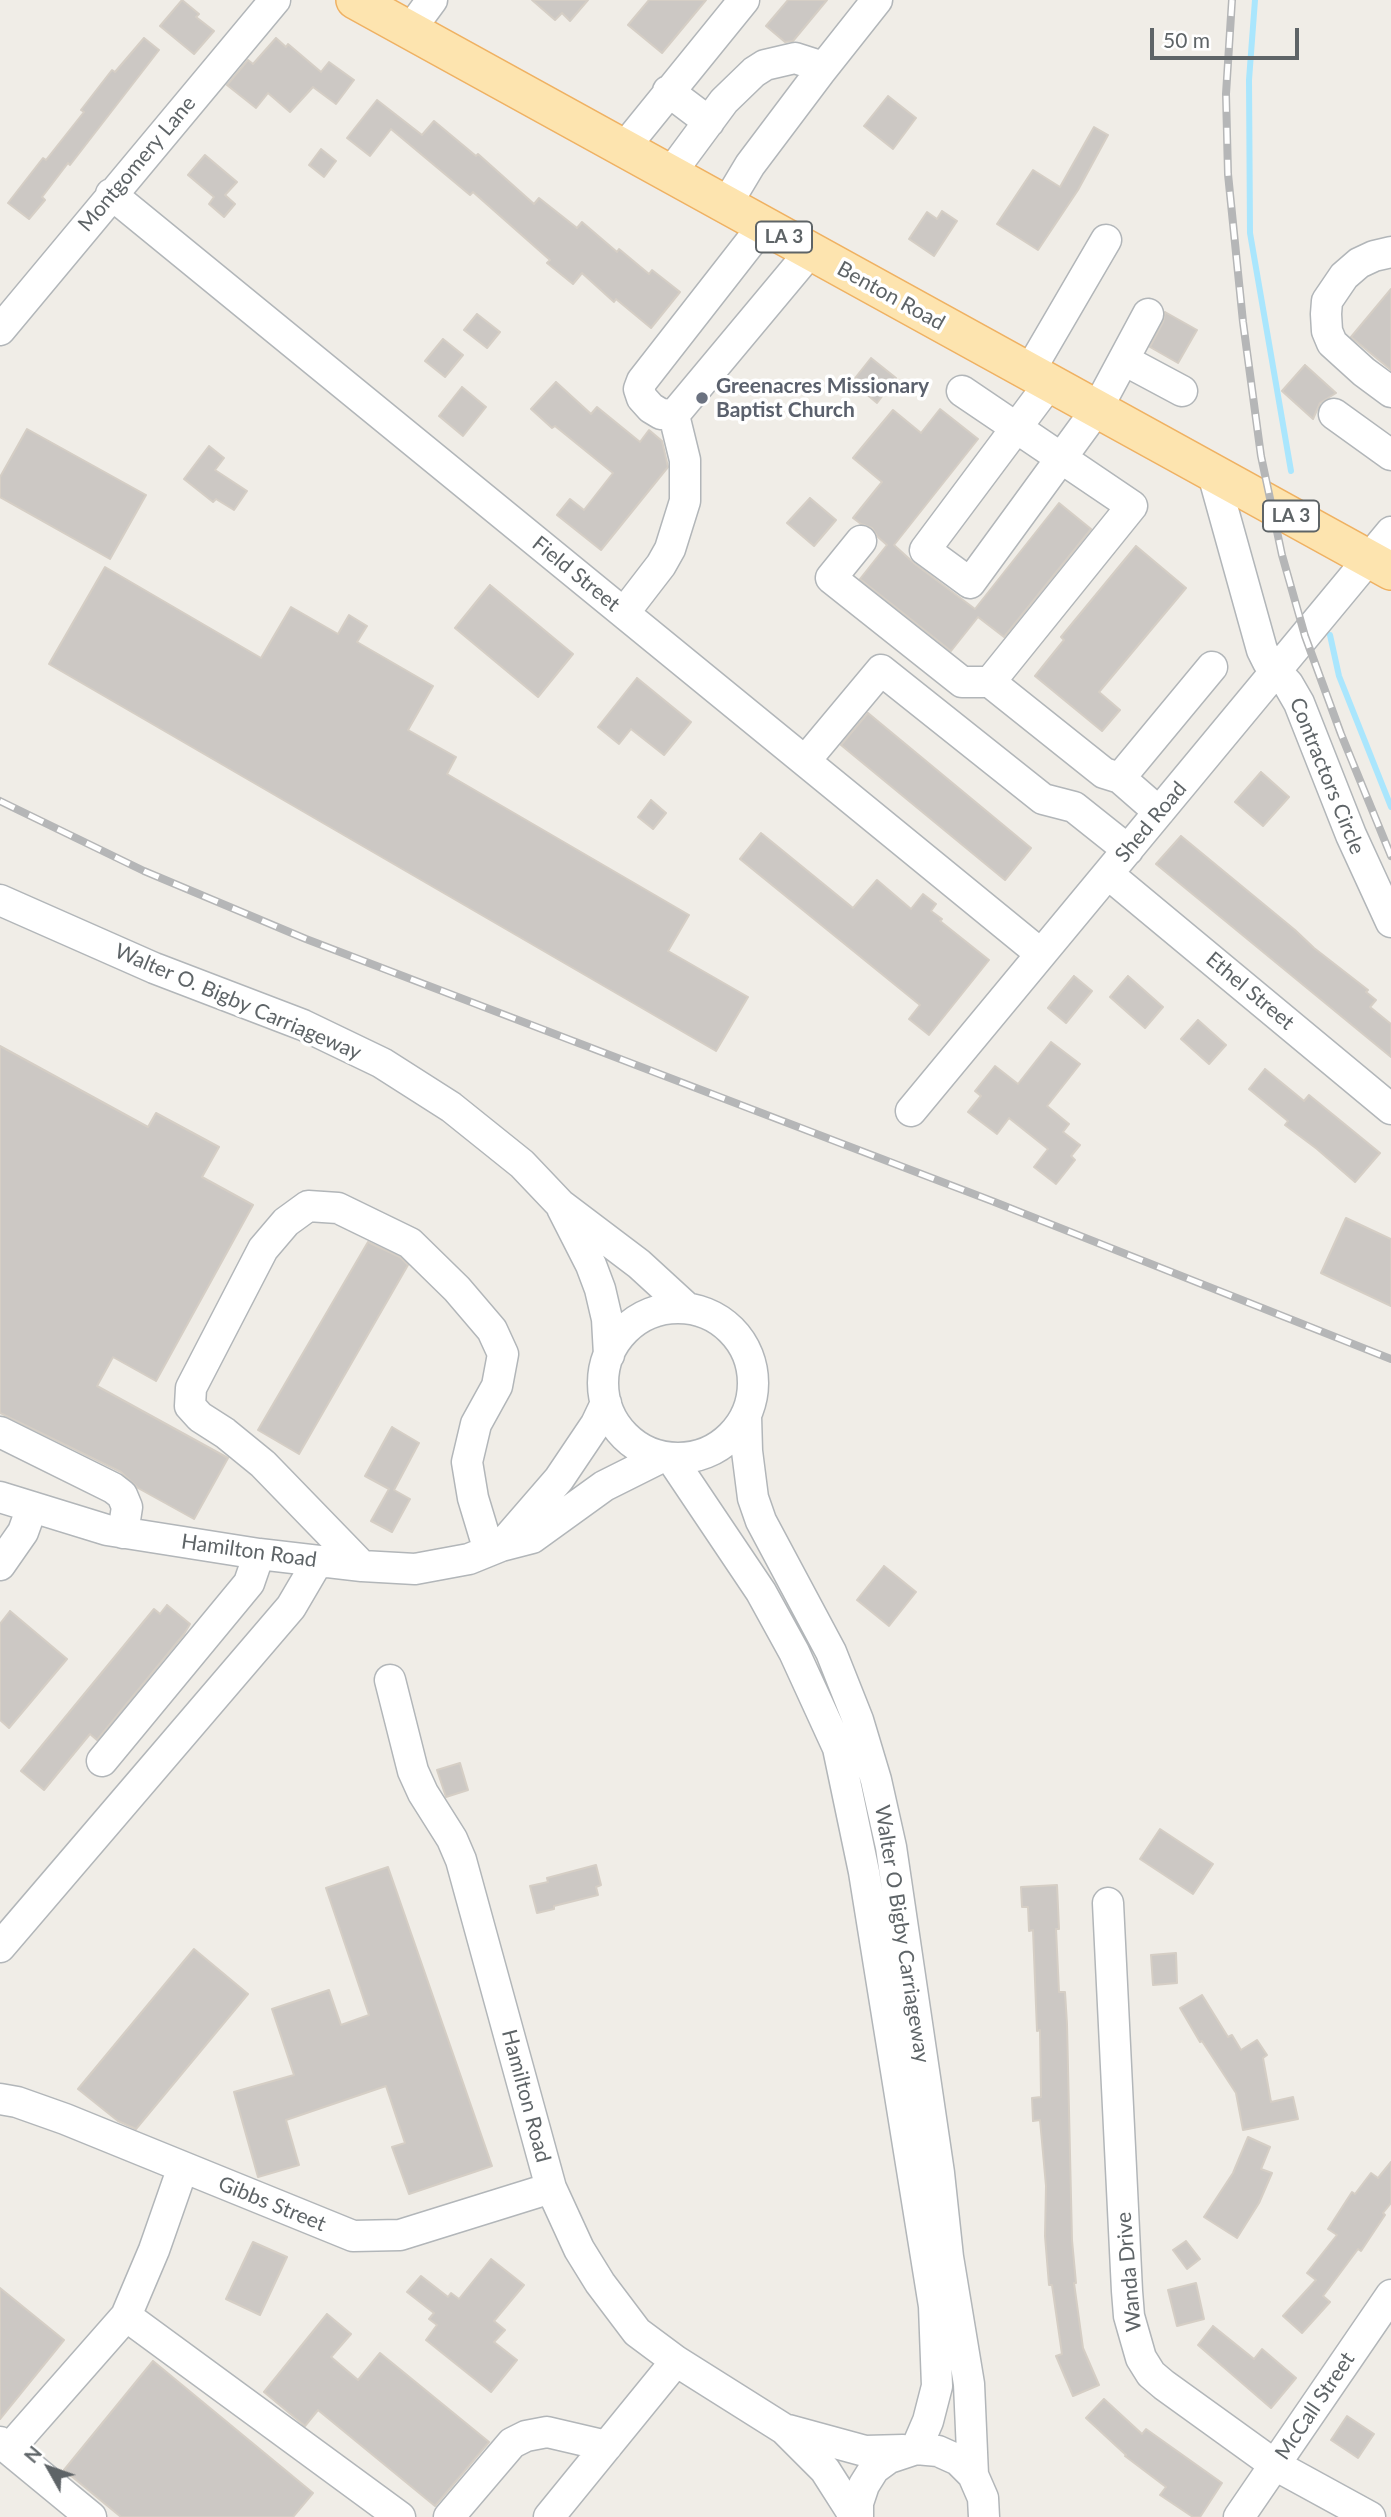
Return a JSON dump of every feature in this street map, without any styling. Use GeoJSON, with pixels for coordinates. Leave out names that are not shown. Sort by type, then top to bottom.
{"type":"FeatureCollection","features":[{"type":"Feature","properties":{"kind":"main road","name":"Benton Road"},"geometry":{"type":"LineString","coordinates":[[355,0],[1213,474],[1384,554]]}},
{"type":"Feature","properties":{"kind":"street","name":"Montgomery Lane"},"geometry":{"type":"LineString","coordinates":[[0,330],[275,0]]}},
{"type":"Feature","properties":{"kind":"street"},"geometry":{"type":"LineString","coordinates":[[410,30],[432,0]]}},
{"type":"Feature","properties":{"kind":"street"},"geometry":{"type":"LineString","coordinates":[[624,148],[744,0]]}},
{"type":"Feature","properties":{"kind":"street"},"geometry":{"type":"LineString","coordinates":[[726,205],[750,165],[877,0]]}},
{"type":"Feature","properties":{"kind":"street"},"geometry":{"type":"LineString","coordinates":[[670,174],[740,84],[765,65],[796,58],[823,68]]}},
{"type":"Feature","properties":{"kind":"street"},"geometry":{"type":"LineString","coordinates":[[668,91],[709,122]]}},
{"type":"Feature","properties":{"kind":"street","name":"Field Street"},"geometry":{"type":"LineString","coordinates":[[111,194],[1041,954]]}},
{"type":"Feature","properties":{"kind":"street"},"geometry":{"type":"LineString","coordinates":[[674,415],[661,414],[651,408],[642,398],[639,389],[642,382],[653,364],[763,226]]}},
{"type":"Feature","properties":{"kind":"street"},"geometry":{"type":"LineString","coordinates":[[1105,240],[1017,429],[925,550],[970,583],[1097,410],[1148,314]]}},
{"type":"Feature","properties":{"kind":"street"},"geometry":{"type":"LineString","coordinates":[[674,415],[810,252]]}},
{"type":"Feature","properties":{"kind":"street"},"geometry":{"type":"LineString","coordinates":[[1391,252],[1359,263],[1344,276],[1327,301],[1326,314],[1327,331],[1332,343],[1391,392]]}},
{"type":"Feature","properties":{"kind":"street"},"geometry":{"type":"LineString","coordinates":[[1124,360],[1182,391]]}},
{"type":"Feature","properties":{"kind":"street"},"geometry":{"type":"LineString","coordinates":[[936,714],[976,682],[1132,506],[962,391]]}},
{"type":"Feature","properties":{"kind":"street"},"geometry":{"type":"LineString","coordinates":[[1334,414],[1391,454]]}},
{"type":"Feature","properties":{"kind":"street"},"geometry":{"type":"LineString","coordinates":[[624,614],[670,549],[685,501],[685,460],[674,415]]}},
{"type":"Feature","properties":{"kind":"street","name":"Contractors Circle"},"geometry":{"type":"LineString","coordinates":[[1213,474],[1257,634],[1268,662],[1288,684],[1299,703],[1351,835],[1391,922]]}},
{"type":"Feature","properties":{"kind":"street"},"geometry":{"type":"LineString","coordinates":[[861,541],[831,578],[1104,773],[1119,778],[1159,811]]}},
{"type":"Feature","properties":{"kind":"street","name":"Shed Road"},"geometry":{"type":"LineString","coordinates":[[911,1111],[1275,672],[1384,554]]}},
{"type":"Feature","properties":{"kind":"street"},"geometry":{"type":"LineString","coordinates":[[1119,778],[1212,667]]}},
{"type":"Feature","properties":{"kind":"street"},"geometry":{"type":"LineString","coordinates":[[805,761],[881,670],[1043,799],[1074,807],[1128,850]]}},
{"type":"Feature","properties":{"kind":"street","name":"Ethel Street"},"geometry":{"type":"LineString","coordinates":[[1108,874],[1391,1109]]}},
{"type":"Feature","properties":{"kind":"street","name":"Walter O. Bigby Carriageway"},"geometry":{"type":"LineString","coordinates":[[0,900],[154,968],[303,1025],[382,1063],[451,1107],[522,1164],[561,1205],[620,1248],[687,1308]]}},
{"type":"Feature","properties":{"kind":"street","name":"Walter O. Bigby Carriageway"},"geometry":{"type":"LineString","coordinates":[[561,1205],[600,1289],[607,1319],[609,1354]]}},
{"type":"Feature","properties":{"kind":"street"},"geometry":{"type":"LineString","coordinates":[[362,1566],[263,1464],[225,1433],[200,1417],[190,1406],[191,1388],[263,1249],[286,1222],[308,1206],[338,1208],[410,1243],[457,1289],[492,1330],[503,1354],[497,1386],[476,1424],[467,1462],[473,1498],[495,1549],[559,1479],[596,1424],[606,1403]]}},
{"type":"Feature","properties":{"kind":"street","name":"Walter O Bigby Carriageway"},"geometry":{"type":"LineString","coordinates":[[687,1308],[710,1314],[730,1327],[745,1346],[752,1369],[753,1394],[746,1416],[753,1498],[765,1530],[831,1653],[854,1708],[876,1780],[891,1847],[939,2173],[948,2257],[969,2384],[983,2502],[958,2460],[938,2451],[911,2449],[928,2421],[937,2386],[934,2306],[864,1872],[838,1748],[794,1652],[761,1592],[666,1458],[631,1441],[615,1424],[606,1403],[603,1378],[609,1354],[621,1334],[640,1318],[662,1309],[687,1308]]}},
{"type":"Feature","properties":{"kind":"street"},"geometry":{"type":"LineString","coordinates":[[666,1458],[694,1456],[715,1448],[732,1435],[746,1416]]}},
{"type":"Feature","properties":{"kind":"street"},"geometry":{"type":"LineString","coordinates":[[0,1432],[104,1483],[122,1495],[127,1507],[123,1533]]}},
{"type":"Feature","properties":{"kind":"street","name":"Hamilton Road"},"geometry":{"type":"LineString","coordinates":[[0,1497],[123,1533],[259,1554],[415,1569],[469,1559],[532,1538],[604,1486],[666,1458]]}},
{"type":"Feature","properties":{"kind":"street"},"geometry":{"type":"LineString","coordinates":[[0,1565],[23,1532],[32,1507]]}},
{"type":"Feature","properties":{"kind":"street"},"geometry":{"type":"LineString","coordinates":[[102,1762],[249,1583],[259,1554]]}},
{"type":"Feature","properties":{"kind":"street"},"geometry":{"type":"LineString","coordinates":[[0,1947],[291,1608],[318,1561]]}},
{"type":"Feature","properties":{"kind":"street","name":"Hamilton Road"},"geometry":{"type":"LineString","coordinates":[[390,1679],[413,1771],[461,1860],[551,2188],[579,2249],[600,2283],[637,2332],[676,2361],[784,2429],[825,2470],[857,2517]]}},
{"type":"Feature","properties":{"kind":"street","name":"Wanda Drive"},"geometry":{"type":"LineString","coordinates":[[1108,1903],[1127,2291],[1134,2340],[1151,2374],[1180,2397],[1275,2465],[1370,2517]]}},
{"type":"Feature","properties":{"kind":"street","name":"Gibbs Street"},"geometry":{"type":"LineString","coordinates":[[0,2099],[17,2102],[65,2119],[353,2236],[400,2235],[551,2188]]}},
{"type":"Feature","properties":{"kind":"street"},"geometry":{"type":"LineString","coordinates":[[91,2517],[5,2446],[127,2316],[183,2167]]}},
{"type":"Feature","properties":{"kind":"street","name":"McCall Street"},"geometry":{"type":"LineString","coordinates":[[1239,2517],[1391,2295]]}},
{"type":"Feature","properties":{"kind":"street"},"geometry":{"type":"LineString","coordinates":[[127,2316],[400,2517]]}},
{"type":"Feature","properties":{"kind":"street"},"geometry":{"type":"LineString","coordinates":[[550,2517],[676,2361]]}},
{"type":"Feature","properties":{"kind":"street","name":"Hamilton Road"},"geometry":{"type":"LineString","coordinates":[[784,2429],[865,2451],[911,2449]]}},
{"type":"Feature","properties":{"kind":"street"},"geometry":{"type":"LineString","coordinates":[[449,2517],[512,2443],[526,2436],[547,2432],[607,2446]]}},
{"type":"Feature","properties":{"kind":"street"},"geometry":{"type":"LineString","coordinates":[[857,2517],[864,2485],[874,2469],[889,2458],[911,2449]]}},
{"type":"Feature","properties":{"kind":"building"},"geometry":{"type":"Polygon","coordinates":[[[182,0],[199,14],[196,17],[214,31],[194,54],[160,26],[182,0]]]}},
{"type":"Feature","properties":{"kind":"building"},"geometry":{"type":"Polygon","coordinates":[[[532,0],[588,0],[570,21],[562,13],[555,20],[532,0]]]}},
{"type":"Feature","properties":{"kind":"building"},"geometry":{"type":"Polygon","coordinates":[[[649,0],[706,0],[662,53],[628,25],[649,0]]]}},
{"type":"Feature","properties":{"kind":"building"},"geometry":{"type":"Polygon","coordinates":[[[788,0],[827,0],[793,41],[785,42],[766,26],[788,0]]]}},
{"type":"Feature","properties":{"kind":"building"},"geometry":{"type":"Polygon","coordinates":[[[144,38],[159,50],[70,165],[68,163],[42,197],[45,200],[29,219],[8,203],[84,112],[81,110],[112,70],[115,72],[144,38]]]}},
{"type":"Feature","properties":{"kind":"building"},"geometry":{"type":"Polygon","coordinates":[[[276,38],[286,47],[288,44],[321,72],[329,62],[354,80],[336,104],[313,87],[290,112],[268,93],[256,108],[227,85],[248,60],[253,64],[276,38]]]}},
{"type":"Feature","properties":{"kind":"building"},"geometry":{"type":"Polygon","coordinates":[[[888,96],[916,118],[893,149],[864,126],[888,96]]]}},
{"type":"Feature","properties":{"kind":"building"},"geometry":{"type":"Polygon","coordinates":[[[377,100],[422,135],[434,121],[476,156],[478,154],[534,204],[539,198],[577,228],[582,222],[617,252],[619,249],[649,274],[652,270],[680,292],[651,328],[616,299],[614,302],[582,273],[573,284],[547,263],[550,260],[473,192],[470,195],[391,129],[370,156],[347,138],[377,100]]]}},
{"type":"Feature","properties":{"kind":"building"},"geometry":{"type":"Polygon","coordinates":[[[1094,127],[1108,135],[1078,190],[1038,250],[997,224],[1033,170],[1060,187],[1094,127]]]}},
{"type":"Feature","properties":{"kind":"building"},"geometry":{"type":"Polygon","coordinates":[[[321,149],[336,161],[324,177],[309,165],[321,149]]]}},
{"type":"Feature","properties":{"kind":"building"},"geometry":{"type":"Polygon","coordinates":[[[205,155],[237,182],[225,195],[235,204],[224,217],[209,204],[214,197],[188,175],[205,155]]]}},
{"type":"Feature","properties":{"kind":"building"},"geometry":{"type":"Polygon","coordinates":[[[942,211],[957,221],[934,256],[909,239],[927,212],[937,219],[942,211]]]}},
{"type":"Feature","properties":{"kind":"building"},"geometry":{"type":"Polygon","coordinates":[[[1391,289],[1391,370],[1351,337],[1391,289]]]}},
{"type":"Feature","properties":{"kind":"building"},"geometry":{"type":"Polygon","coordinates":[[[1165,312],[1197,330],[1178,363],[1150,347],[1163,322],[1165,312]]]}},
{"type":"Feature","properties":{"kind":"building"},"geometry":{"type":"Polygon","coordinates":[[[477,314],[500,332],[487,348],[464,330],[477,314]]]}},
{"type":"Feature","properties":{"kind":"building"},"geometry":{"type":"Polygon","coordinates":[[[443,339],[463,355],[445,377],[425,361],[443,339]]]}},
{"type":"Feature","properties":{"kind":"building"},"geometry":{"type":"Polygon","coordinates":[[[871,358],[896,378],[877,403],[852,382],[871,358]]]}},
{"type":"Feature","properties":{"kind":"building"},"geometry":{"type":"Polygon","coordinates":[[[1305,365],[1336,393],[1320,403],[1313,419],[1282,391],[1305,365]]]}},
{"type":"Feature","properties":{"kind":"building"},"geometry":{"type":"Polygon","coordinates":[[[556,382],[591,414],[597,407],[640,442],[649,430],[662,441],[668,467],[601,550],[557,515],[570,499],[584,510],[613,473],[531,409],[556,382]]]}},
{"type":"Feature","properties":{"kind":"building"},"geometry":{"type":"Polygon","coordinates":[[[462,387],[486,407],[463,436],[439,416],[462,387]]]}},
{"type":"Feature","properties":{"kind":"building"},"geometry":{"type":"Polygon","coordinates":[[[940,409],[978,439],[894,545],[915,564],[975,609],[1059,503],[1091,529],[1004,637],[978,617],[951,651],[860,579],[887,545],[872,528],[853,518],[882,482],[853,458],[893,410],[921,433],[940,409]]]}},
{"type":"Feature","properties":{"kind":"building"},"geometry":{"type":"Polygon","coordinates":[[[27,429],[146,495],[110,559],[0,497],[0,477],[27,429]]]}},
{"type":"Feature","properties":{"kind":"building"},"geometry":{"type":"Polygon","coordinates":[[[209,446],[224,458],[215,470],[247,491],[234,510],[216,499],[213,502],[184,479],[209,446]]]}},
{"type":"Feature","properties":{"kind":"building"},"geometry":{"type":"Polygon","coordinates":[[[810,498],[836,520],[814,546],[787,523],[810,498]]]}},
{"type":"Feature","properties":{"kind":"building"},"geometry":{"type":"Polygon","coordinates":[[[1136,546],[1186,588],[1099,692],[1120,710],[1102,731],[1035,676],[1064,640],[1061,637],[1136,546]]]}},
{"type":"Feature","properties":{"kind":"building"},"geometry":{"type":"Polygon","coordinates":[[[105,567],[261,658],[291,607],[338,634],[349,615],[367,626],[357,642],[433,686],[408,730],[456,757],[447,774],[689,915],[668,951],[748,997],[716,1051],[49,664],[105,567]]]}},
{"type":"Feature","properties":{"kind":"building"},"geometry":{"type":"Polygon","coordinates":[[[490,585],[573,654],[538,697],[455,628],[490,585]]]}},
{"type":"Feature","properties":{"kind":"building"},"geometry":{"type":"Polygon","coordinates":[[[637,678],[691,722],[664,755],[631,729],[619,744],[598,727],[637,678]]]}},
{"type":"Feature","properties":{"kind":"building"},"geometry":{"type":"Polygon","coordinates":[[[868,713],[1031,848],[1005,880],[841,745],[868,713]]]}},
{"type":"Feature","properties":{"kind":"building"},"geometry":{"type":"Polygon","coordinates":[[[1261,772],[1289,797],[1263,826],[1235,802],[1261,772]]]}},
{"type":"Feature","properties":{"kind":"building"},"geometry":{"type":"Polygon","coordinates":[[[651,800],[666,813],[653,829],[638,817],[651,800]]]}},
{"type":"Feature","properties":{"kind":"building"},"geometry":{"type":"Polygon","coordinates":[[[761,833],[853,908],[877,880],[911,909],[923,894],[936,904],[931,911],[942,919],[940,921],[989,960],[929,1035],[909,1019],[920,1005],[740,859],[761,833]]]}},
{"type":"Feature","properties":{"kind":"building"},"geometry":{"type":"Polygon","coordinates":[[[1181,836],[1368,990],[1366,992],[1376,1000],[1370,1007],[1391,1024],[1391,1057],[1156,864],[1181,836]]]}},
{"type":"Feature","properties":{"kind":"building"},"geometry":{"type":"Polygon","coordinates":[[[1074,976],[1092,991],[1066,1023],[1048,1008],[1074,976]]]}},
{"type":"Feature","properties":{"kind":"building"},"geometry":{"type":"Polygon","coordinates":[[[1128,976],[1163,1007],[1145,1028],[1110,997],[1128,976]]]}},
{"type":"Feature","properties":{"kind":"building"},"geometry":{"type":"Polygon","coordinates":[[[1198,1020],[1226,1045],[1209,1064],[1181,1039],[1198,1020]]]}},
{"type":"Feature","properties":{"kind":"building"},"geometry":{"type":"Polygon","coordinates":[[[1051,1042],[1080,1064],[1047,1106],[1069,1124],[1063,1132],[1080,1145],[1071,1156],[1075,1160],[1056,1184],[1034,1167],[1048,1149],[1009,1118],[997,1134],[968,1112],[981,1096],[975,1091],[995,1066],[1018,1084],[1051,1042]]]}},
{"type":"Feature","properties":{"kind":"building"},"geometry":{"type":"Polygon","coordinates":[[[0,1046],[148,1127],[156,1113],[219,1147],[202,1177],[253,1205],[156,1381],[113,1357],[97,1386],[228,1458],[194,1519],[138,1488],[121,1472],[0,1413],[0,1046]]]}},
{"type":"Feature","properties":{"kind":"building"},"geometry":{"type":"Polygon","coordinates":[[[1265,1069],[1304,1101],[1309,1095],[1380,1153],[1355,1182],[1285,1125],[1288,1121],[1249,1089],[1265,1069]]]}},
{"type":"Feature","properties":{"kind":"building"},"geometry":{"type":"Polygon","coordinates":[[[1346,1218],[1391,1239],[1391,1306],[1321,1273],[1346,1218]]]}},
{"type":"Feature","properties":{"kind":"building"},"geometry":{"type":"Polygon","coordinates":[[[368,1242],[400,1257],[408,1265],[299,1454],[258,1430],[368,1242]]]}},
{"type":"Feature","properties":{"kind":"building"},"geometry":{"type":"Polygon","coordinates":[[[392,1427],[419,1443],[394,1490],[410,1499],[392,1532],[371,1521],[389,1489],[365,1476],[392,1427]]]}},
{"type":"Feature","properties":{"kind":"building"},"geometry":{"type":"Polygon","coordinates":[[[884,1566],[916,1592],[889,1626],[857,1600],[884,1566]]]}},
{"type":"Feature","properties":{"kind":"building"},"geometry":{"type":"Polygon","coordinates":[[[167,1605],[190,1624],[184,1634],[97,1740],[90,1734],[44,1790],[21,1771],[154,1609],[160,1614],[167,1605]]]}},
{"type":"Feature","properties":{"kind":"building"},"geometry":{"type":"Polygon","coordinates":[[[10,1611],[67,1659],[9,1728],[0,1720],[0,1624],[10,1611]]]}},
{"type":"Feature","properties":{"kind":"building"},"geometry":{"type":"Polygon","coordinates":[[[460,1763],[468,1790],[446,1797],[437,1770],[460,1763]]]}},
{"type":"Feature","properties":{"kind":"building"},"geometry":{"type":"Polygon","coordinates":[[[1160,1829],[1213,1864],[1193,1894],[1140,1859],[1160,1829]]]}},
{"type":"Feature","properties":{"kind":"building"},"geometry":{"type":"Polygon","coordinates":[[[596,1865],[601,1885],[596,1887],[598,1895],[537,1913],[530,1886],[548,1882],[547,1878],[596,1865]]]}},
{"type":"Feature","properties":{"kind":"building"},"geometry":{"type":"Polygon","coordinates":[[[388,1867],[492,2166],[409,2194],[392,2147],[405,2143],[386,2086],[286,2120],[299,2165],[258,2177],[234,2092],[294,2075],[272,2009],[329,1990],[341,2025],[369,2015],[326,1888],[388,1867]]]}},
{"type":"Feature","properties":{"kind":"building"},"geometry":{"type":"Polygon","coordinates":[[[1057,1885],[1059,1992],[1065,1992],[1067,2024],[1074,2283],[1083,2348],[1099,2385],[1073,2396],[1056,2356],[1062,2354],[1052,2285],[1049,2285],[1045,2236],[1046,2186],[1040,2120],[1033,2121],[1032,2098],[1041,2097],[1040,2030],[1037,2031],[1033,1930],[1029,1931],[1028,1907],[1022,1907],[1021,1887],[1057,1885]]]}},
{"type":"Feature","properties":{"kind":"building"},"geometry":{"type":"Polygon","coordinates":[[[194,1949],[248,1994],[136,2129],[118,2121],[78,2089],[194,1949]]]}},
{"type":"Feature","properties":{"kind":"building"},"geometry":{"type":"Polygon","coordinates":[[[1176,1953],[1177,1983],[1153,1985],[1151,1955],[1176,1953]]]}},
{"type":"Feature","properties":{"kind":"building"},"geometry":{"type":"Polygon","coordinates":[[[1202,1995],[1228,2037],[1232,2035],[1241,2050],[1257,2040],[1267,2055],[1263,2058],[1271,2102],[1293,2097],[1298,2119],[1243,2130],[1236,2093],[1180,2008],[1202,1995]]]}},
{"type":"Feature","properties":{"kind":"building"},"geometry":{"type":"Polygon","coordinates":[[[1248,2137],[1270,2147],[1261,2169],[1272,2173],[1259,2203],[1237,2238],[1204,2217],[1233,2173],[1248,2137]]]}},
{"type":"Feature","properties":{"kind":"building"},"geometry":{"type":"Polygon","coordinates":[[[1391,2162],[1391,2203],[1383,2213],[1385,2215],[1361,2251],[1358,2249],[1323,2296],[1330,2302],[1302,2333],[1283,2316],[1316,2280],[1307,2273],[1337,2235],[1328,2229],[1352,2192],[1355,2194],[1371,2173],[1378,2178],[1391,2162]]]}},
{"type":"Feature","properties":{"kind":"building"},"geometry":{"type":"Polygon","coordinates":[[[1186,2241],[1200,2259],[1187,2269],[1173,2250],[1186,2241]]]}},
{"type":"Feature","properties":{"kind":"building"},"geometry":{"type":"Polygon","coordinates":[[[253,2242],[287,2257],[260,2315],[226,2299],[253,2242]]]}},
{"type":"Feature","properties":{"kind":"building"},"geometry":{"type":"Polygon","coordinates":[[[491,2259],[524,2285],[494,2321],[505,2330],[494,2342],[517,2360],[491,2392],[426,2340],[437,2325],[429,2319],[434,2313],[407,2292],[421,2276],[448,2297],[451,2293],[459,2299],[491,2259]]]}},
{"type":"Feature","properties":{"kind":"building"},"geometry":{"type":"Polygon","coordinates":[[[1196,2283],[1204,2319],[1177,2326],[1168,2290],[1196,2283]]]}},
{"type":"Feature","properties":{"kind":"building"},"geometry":{"type":"Polygon","coordinates":[[[0,2288],[64,2340],[0,2419],[0,2288]]]}},
{"type":"Feature","properties":{"kind":"building"},"geometry":{"type":"Polygon","coordinates":[[[327,2314],[351,2334],[331,2357],[358,2380],[380,2353],[489,2442],[435,2506],[318,2410],[305,2426],[264,2392],[327,2314]]]}},
{"type":"Feature","properties":{"kind":"building"},"geometry":{"type":"Polygon","coordinates":[[[1213,2326],[1254,2359],[1262,2349],[1296,2378],[1271,2408],[1198,2345],[1213,2326]]]}},
{"type":"Feature","properties":{"kind":"building"},"geometry":{"type":"Polygon","coordinates":[[[153,2361],[313,2493],[293,2517],[121,2517],[64,2470],[153,2361]]]}},
{"type":"Feature","properties":{"kind":"building"},"geometry":{"type":"Polygon","coordinates":[[[1104,2399],[1142,2434],[1146,2429],[1222,2483],[1200,2517],[1193,2517],[1160,2495],[1166,2487],[1125,2456],[1086,2418],[1104,2399]]]}},
{"type":"Feature","properties":{"kind":"building"},"geometry":{"type":"Polygon","coordinates":[[[1347,2416],[1374,2434],[1358,2458],[1331,2440],[1347,2416]]]}},
{"type":"Feature","properties":{"kind":"waterway"},"geometry":{"type":"LineString","coordinates":[[1255,0],[1249,80],[1250,233],[1291,471]]}},
{"type":"Feature","properties":{"kind":"waterway"},"geometry":{"type":"LineString","coordinates":[[1330,635],[1339,676],[1391,807]]}},
{"type":"Feature","properties":{"kind":"railway"},"geometry":{"type":"LineString","coordinates":[[1232,0],[1226,94],[1228,174],[1243,322],[1261,456],[1282,555],[1305,636],[1341,734],[1391,856]]}},
{"type":"Feature","properties":{"kind":"railway"},"geometry":{"type":"LineString","coordinates":[[0,801],[144,871],[306,939],[992,1201],[1391,1359]]}},
{"type":"Feature","properties":{"kind":"place","name":"Greenacres Missionary Baptist Church"},"geometry":{"type":"Point","coordinates":[702,398]}}]}
